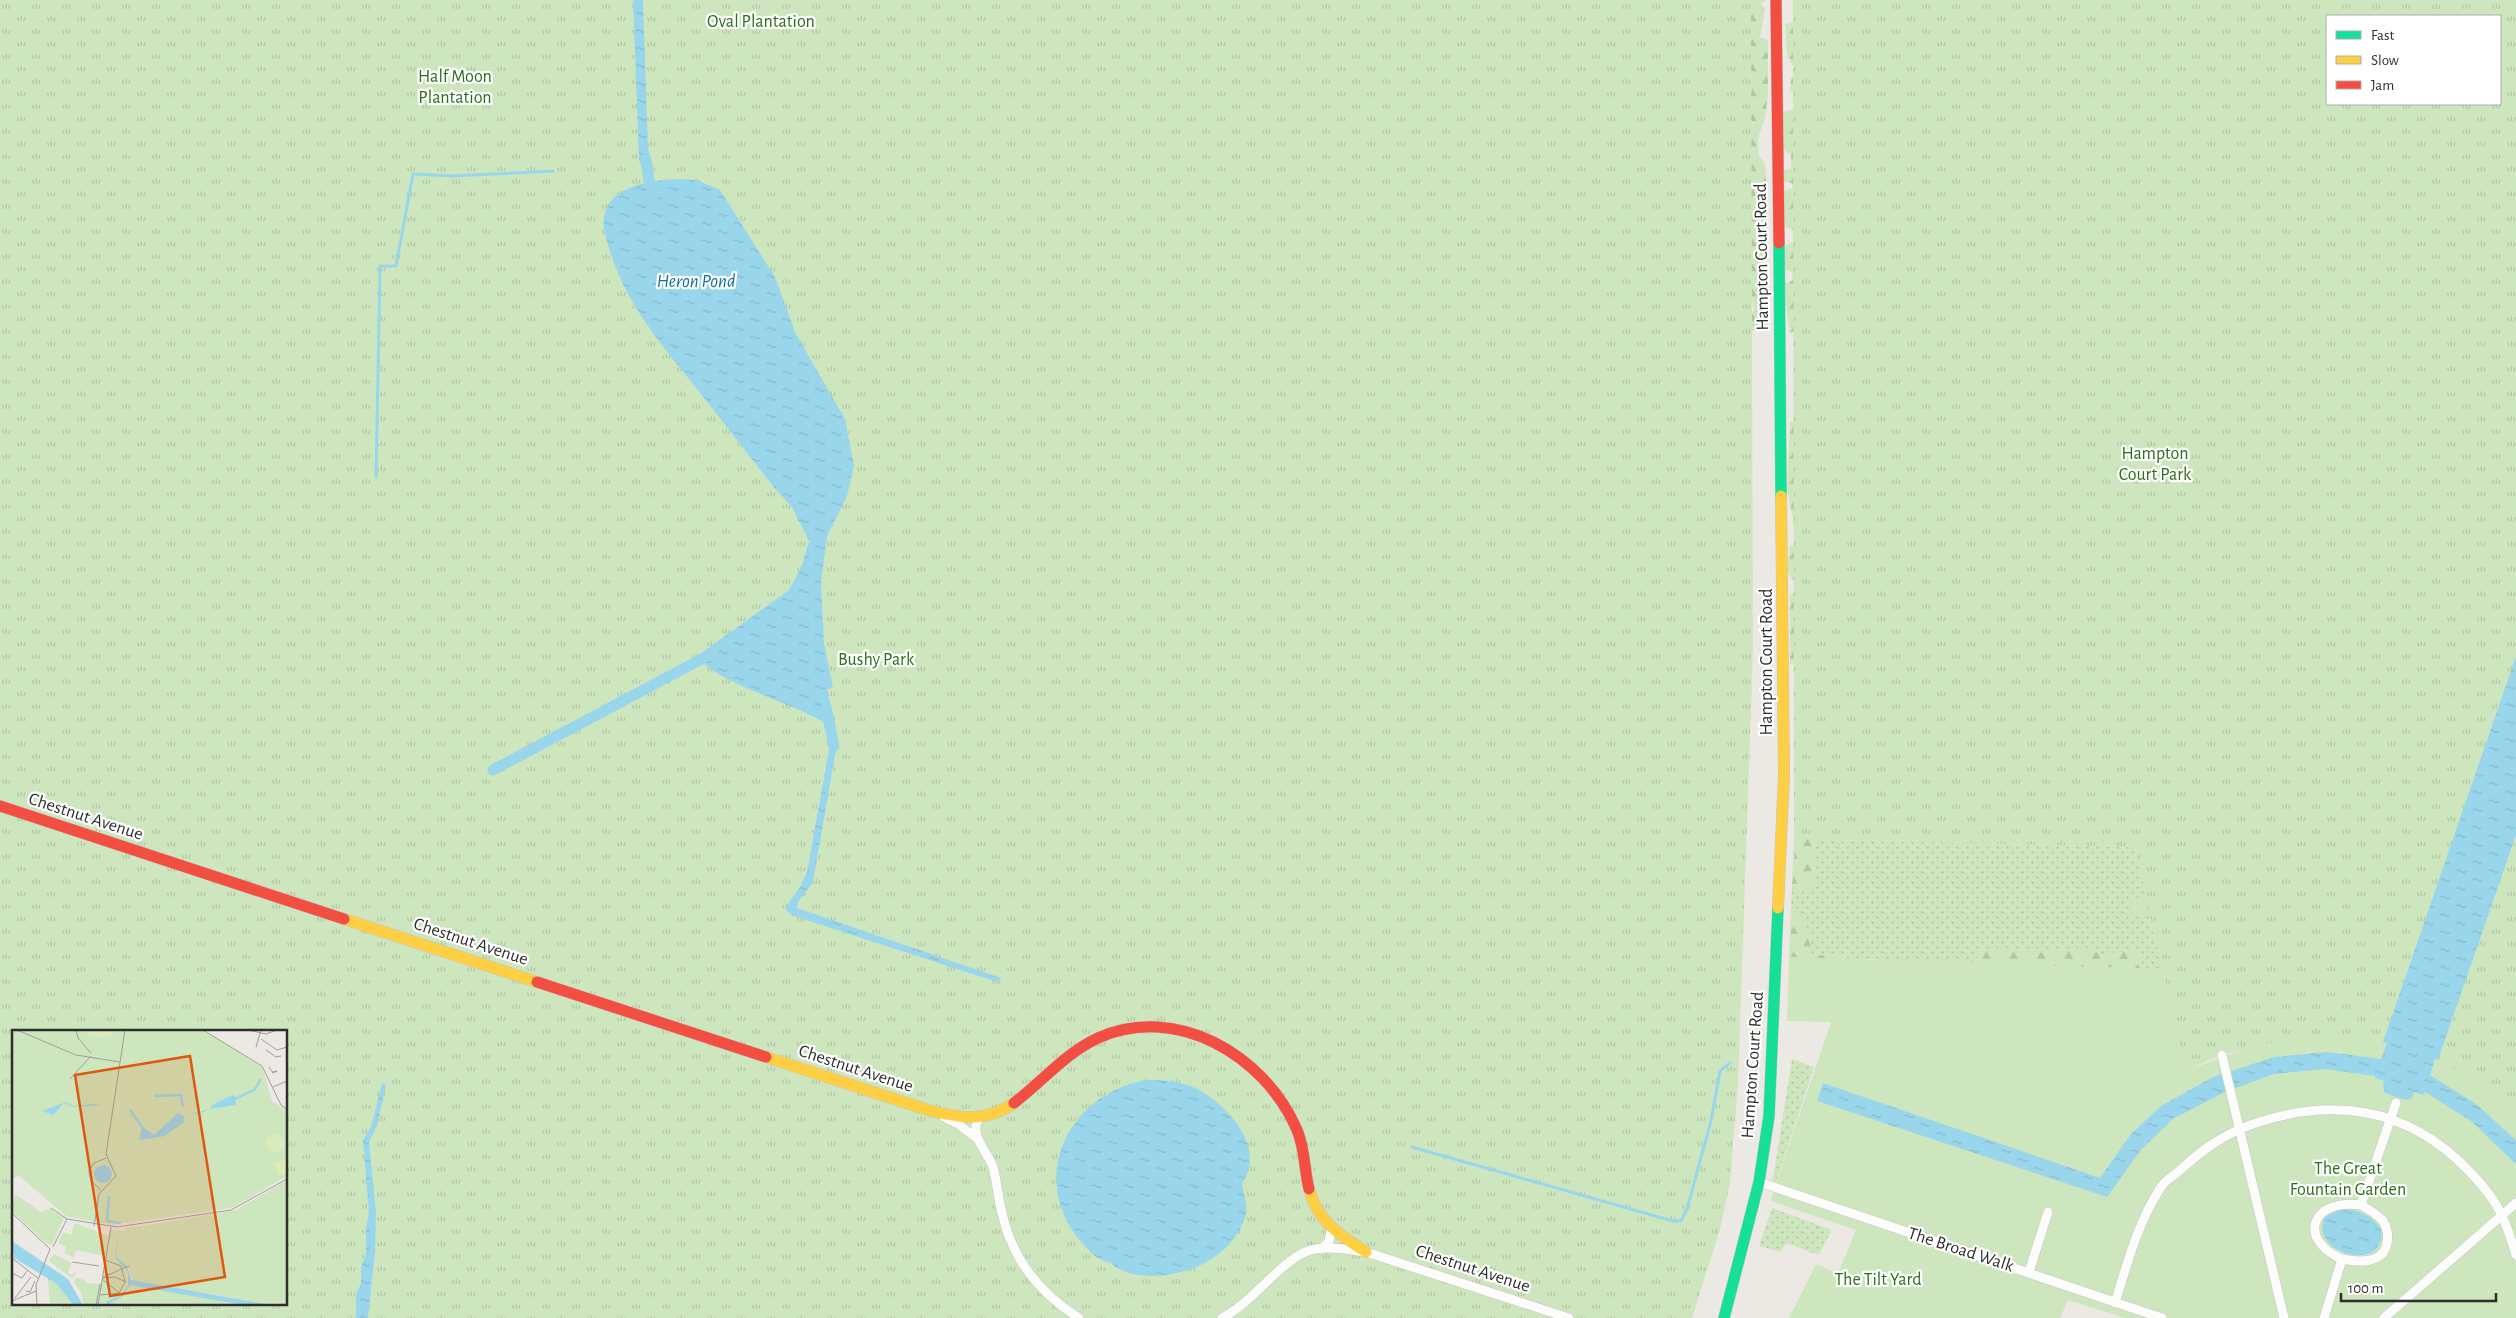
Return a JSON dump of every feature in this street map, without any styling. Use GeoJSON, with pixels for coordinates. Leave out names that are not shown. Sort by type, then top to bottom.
{"type":"FeatureCollection","features":[{"type":"Feature","properties":{"kind":"street","name":"Hampton Court Road"},"geometry":{"type":"LineString","coordinates":[[1724,1318],[1759,1182],[1769,1116],[1784,775],[1776,0]]}},
{"type":"Feature","properties":{"kind":"street","name":"Chestnut Avenue"},"geometry":{"type":"LineString","coordinates":[[0,806],[931,1111],[958,1124],[979,1140]]}},
{"type":"Feature","properties":{"kind":"street","name":"Chestnut Avenue"},"geometry":{"type":"LineString","coordinates":[[931,1111],[979,1118],[999,1112],[1013,1105],[1062,1059],[1107,1034],[1123,1030],[1157,1028],[1199,1035],[1230,1049],[1274,1088],[1298,1132],[1313,1198],[1320,1217],[1366,1252]]}},
{"type":"Feature","properties":{"kind":"street"},"geometry":{"type":"LineString","coordinates":[[2222,1055],[2284,1318]]}},
{"type":"Feature","properties":{"kind":"street"},"geometry":{"type":"LineString","coordinates":[[2361,1205],[2396,1103]]}},
{"type":"Feature","properties":{"kind":"street"},"geometry":{"type":"LineString","coordinates":[[2115,1303],[2134,1242],[2162,1186],[2206,1146],[2240,1128],[2280,1115],[2317,1109],[2349,1111],[2390,1118],[2439,1143],[2479,1181],[2502,1214],[2516,1255]]}},
{"type":"Feature","properties":{"kind":"street","name":"Chestnut Avenue"},"geometry":{"type":"LineString","coordinates":[[979,1118],[975,1129],[993,1167],[1002,1213],[1017,1255],[1039,1286],[1066,1310],[1079,1318]]}},
{"type":"Feature","properties":{"kind":"street","name":"The Broad Walk"},"geometry":{"type":"LineString","coordinates":[[1759,1182],[2162,1318]]}},
{"type":"Feature","properties":{"kind":"street"},"geometry":{"type":"LineString","coordinates":[[2384,1318],[2516,1203]]}},
{"type":"Feature","properties":{"kind":"street"},"geometry":{"type":"LineString","coordinates":[[2337,1204],[2361,1205],[2381,1219],[2386,1227],[2388,1243],[2381,1256],[2375,1259],[2354,1261],[2342,1259],[2333,1255],[2319,1242],[2315,1231],[2316,1223],[2321,1213],[2327,1207],[2337,1204]]}},
{"type":"Feature","properties":{"kind":"street"},"geometry":{"type":"LineString","coordinates":[[2029,1272],[2048,1212]]}},
{"type":"Feature","properties":{"kind":"street"},"geometry":{"type":"LineString","coordinates":[[1322,1249],[1328,1241],[1332,1228]]}},
{"type":"Feature","properties":{"kind":"street","name":"Chestnut Avenue"},"geometry":{"type":"LineString","coordinates":[[1222,1318],[1242,1305],[1301,1255],[1314,1249],[1366,1252],[1569,1318]]}},
{"type":"Feature","properties":{"kind":"street"},"geometry":{"type":"LineString","coordinates":[[2324,1318],[2342,1259]]}},
{"type":"Feature","properties":{"kind":"green space","name":"Bushy Park"},"geometry":{"type":"Polygon","coordinates":[[[0,0],[1751,0],[1753,652],[1738,1083],[1730,1183],[1720,1229],[1692,1318],[0,1318],[0,0]]]}},
{"type":"Feature","properties":{"kind":"green space"},"geometry":{"type":"Polygon","coordinates":[[[1738,0],[1767,0],[1760,3],[1765,10],[1760,37],[1768,40],[1768,95],[1765,118],[1758,138],[1759,156],[1765,164],[1768,207],[1761,310],[1768,319],[1769,328],[1746,332],[1744,322],[1754,310],[1750,289],[1738,132],[1753,123],[1737,98],[1738,0]]]}},
{"type":"Feature","properties":{"kind":"green space","name":"Hampton Court Park"},"geometry":{"type":"Polygon","coordinates":[[[1793,0],[2516,0],[2516,1114],[2489,1090],[2458,1071],[2429,1057],[2372,1041],[2313,1039],[2254,1047],[2218,1056],[2186,1072],[2135,847],[1794,839],[1793,0]]]}},
{"type":"Feature","properties":{"kind":"green space"},"geometry":{"type":"Polygon","coordinates":[[[1801,21],[1803,328],[1790,333],[1783,285],[1793,280],[1792,272],[1784,269],[1783,246],[1793,242],[1793,230],[1782,225],[1781,191],[1793,188],[1792,183],[1783,182],[1783,170],[1791,169],[1791,156],[1781,147],[1782,112],[1799,108],[1799,96],[1790,91],[1791,78],[1799,77],[1787,55],[1785,24],[1801,21]]]}},
{"type":"Feature","properties":{"kind":"green space"},"geometry":{"type":"Polygon","coordinates":[[[1790,422],[1804,425],[1795,531],[1787,488],[1790,422]]]}},
{"type":"Feature","properties":{"kind":"green space"},"geometry":{"type":"Polygon","coordinates":[[[1808,543],[1804,665],[1790,664],[1790,595],[1800,589],[1787,572],[1790,546],[1808,543]]]}},
{"type":"Feature","properties":{"kind":"green space"},"geometry":{"type":"Polygon","coordinates":[[[1814,825],[1815,883],[1803,892],[1792,888],[1795,849],[1800,829],[1814,825]]]}},
{"type":"Feature","properties":{"kind":"green space"},"geometry":{"type":"Polygon","coordinates":[[[1794,839],[2135,847],[2163,969],[1789,957],[1794,839]]]}},
{"type":"Feature","properties":{"kind":"green space"},"geometry":{"type":"Polygon","coordinates":[[[2147,895],[2162,917],[2132,913],[2132,900],[2147,895]]]}},
{"type":"Feature","properties":{"kind":"green space"},"geometry":{"type":"Polygon","coordinates":[[[1795,909],[1803,918],[1810,942],[1811,955],[1843,956],[1844,967],[1790,1019],[1791,912],[1795,909]]]}},
{"type":"Feature","properties":{"kind":"green space"},"geometry":{"type":"Polygon","coordinates":[[[1994,948],[2044,950],[2093,948],[2102,954],[2139,950],[2143,960],[2138,973],[1976,971],[1978,952],[1994,948]]]}},
{"type":"Feature","properties":{"kind":"green space","name":"The Great Fountain Garden"},"geometry":{"type":"Polygon","coordinates":[[[1789,957],[2163,969],[2186,1072],[2254,1047],[2288,1040],[2322,1037],[2357,1038],[2391,1044],[2424,1055],[2458,1071],[2489,1090],[2516,1114],[2516,1318],[2125,1318],[2068,1300],[2060,1318],[1789,1318],[1816,1264],[1838,1273],[1856,1230],[1770,1201],[1831,1022],[1787,1021],[1789,957]]]}},
{"type":"Feature","properties":{"kind":"green space"},"geometry":{"type":"Polygon","coordinates":[[[1792,1059],[1814,1067],[1775,1185],[1772,1184],[1792,1059]]]}},
{"type":"Feature","properties":{"kind":"green space"},"geometry":{"type":"Polygon","coordinates":[[[1772,1208],[1832,1230],[1819,1254],[1790,1244],[1786,1244],[1780,1252],[1759,1246],[1772,1208]]]}},
{"type":"Feature","properties":{"kind":"water"},"geometry":{"type":"Polygon","coordinates":[[[633,0],[643,0],[648,149],[653,168],[651,174],[645,175],[639,160],[633,0]]]}},
{"type":"Feature","properties":{"kind":"water","name":"Heron Pond"},"geometry":{"type":"Polygon","coordinates":[[[697,180],[720,190],[775,277],[796,334],[845,419],[854,466],[847,496],[827,536],[821,584],[824,644],[833,687],[827,690],[835,722],[825,723],[796,708],[737,683],[706,665],[697,656],[789,590],[801,568],[809,541],[792,507],[776,490],[649,328],[618,274],[605,236],[604,217],[608,206],[622,191],[632,187],[655,181],[697,180]]]}},
{"type":"Feature","properties":{"kind":"water"},"geometry":{"type":"Polygon","coordinates":[[[2516,656],[2516,835],[2438,1060],[2435,1059],[2430,1075],[2476,1104],[2516,1140],[2516,1164],[2471,1121],[2425,1092],[2423,1095],[2414,1092],[2412,1098],[2406,1100],[2385,1093],[2384,1081],[2375,1078],[2375,1076],[2325,1069],[2274,1074],[2225,1092],[2173,1119],[2140,1151],[2107,1197],[1817,1101],[1823,1083],[2100,1178],[2131,1134],[2161,1106],[2213,1077],[2274,1057],[2327,1052],[2381,1059],[2387,1043],[2383,1042],[2516,656]]]}},
{"type":"Feature","properties":{"kind":"water"},"geometry":{"type":"Polygon","coordinates":[[[829,732],[834,732],[836,750],[813,882],[798,902],[797,908],[1001,978],[997,982],[791,915],[785,908],[800,887],[807,872],[830,744],[829,732]]]}},
{"type":"Feature","properties":{"kind":"water"},"geometry":{"type":"Polygon","coordinates":[[[1147,1080],[1182,1083],[1193,1087],[1218,1103],[1239,1127],[1250,1155],[1249,1169],[1242,1183],[1246,1212],[1238,1232],[1229,1245],[1216,1256],[1186,1271],[1170,1275],[1138,1275],[1123,1271],[1092,1253],[1083,1244],[1066,1219],[1058,1194],[1057,1168],[1064,1143],[1077,1121],[1095,1102],[1119,1088],[1147,1080]]]}},
{"type":"Feature","properties":{"kind":"water"},"geometry":{"type":"Polygon","coordinates":[[[382,1083],[386,1085],[377,1126],[369,1142],[376,1211],[375,1253],[368,1318],[356,1318],[356,1293],[361,1284],[361,1267],[366,1255],[366,1229],[369,1212],[363,1140],[371,1127],[382,1083]]]}},
{"type":"Feature","properties":{"kind":"water"},"geometry":{"type":"Polygon","coordinates":[[[2341,1209],[2360,1212],[2378,1225],[2382,1235],[2376,1249],[2367,1254],[2356,1255],[2333,1247],[2326,1239],[2322,1229],[2325,1217],[2341,1209]]]}},
{"type":"Feature","properties":{"kind":"waterway"},"geometry":{"type":"LineString","coordinates":[[646,159],[649,181],[657,193]]}},
{"type":"Feature","properties":{"kind":"waterway"},"geometry":{"type":"LineString","coordinates":[[376,477],[380,266],[396,266],[413,174],[452,176],[553,171]]}},
{"type":"Feature","properties":{"kind":"waterway"},"geometry":{"type":"LineString","coordinates":[[493,770],[713,653]]}},
{"type":"Feature","properties":{"kind":"waterway"},"geometry":{"type":"LineString","coordinates":[[826,708],[834,746]]}},
{"type":"Feature","properties":{"kind":"waterway"},"geometry":{"type":"LineString","coordinates":[[1412,1147],[1673,1221],[1681,1221],[1687,1209],[1711,1121],[1720,1071],[1730,1063]]}},
{"type":"Feature","properties":{"kind":"traffic: fast"},"geometry":{"type":"LineString","coordinates":[[1779,243],[1781,496]]}},
{"type":"Feature","properties":{"kind":"traffic: fast"},"geometry":{"type":"LineString","coordinates":[[1724,1318],[1759,1182],[1769,1116],[1778,908]]}},
{"type":"Feature","properties":{"kind":"traffic: slow"},"geometry":{"type":"LineString","coordinates":[[1778,908],[1784,775],[1781,496]]}},
{"type":"Feature","properties":{"kind":"traffic: slow"},"geometry":{"type":"LineString","coordinates":[[344,919],[537,982]]}},
{"type":"Feature","properties":{"kind":"traffic: slow"},"geometry":{"type":"LineString","coordinates":[[766,1057],[931,1111],[953,1116],[974,1117],[994,1114],[1014,1103]]}},
{"type":"Feature","properties":{"kind":"traffic: slow"},"geometry":{"type":"LineString","coordinates":[[1309,1189],[1324,1219],[1339,1233],[1366,1252]]}},
{"type":"Feature","properties":{"kind":"traffic: jam"},"geometry":{"type":"LineString","coordinates":[[1776,0],[1779,243]]}},
{"type":"Feature","properties":{"kind":"traffic: jam"},"geometry":{"type":"LineString","coordinates":[[0,806],[344,919]]}},
{"type":"Feature","properties":{"kind":"traffic: jam"},"geometry":{"type":"LineString","coordinates":[[537,982],[766,1057]]}},
{"type":"Feature","properties":{"kind":"traffic: jam"},"geometry":{"type":"LineString","coordinates":[[1014,1103],[1064,1060],[1098,1038],[1128,1029],[1157,1027],[1187,1032],[1215,1043],[1241,1059],[1263,1079],[1282,1103],[1300,1137],[1309,1189]]}},
{"type":"Feature","properties":{"kind":"park label","name":"Oval Plantation"},"geometry":{"type":"Point","coordinates":[761,21]}},
{"type":"Feature","properties":{"kind":"park label","name":"Half Moon Plantation"},"geometry":{"type":"Point","coordinates":[455,86]}},
{"type":"Feature","properties":{"kind":"park label","name":"The Tilt Yard"},"geometry":{"type":"Point","coordinates":[1878,1279]}}]}
